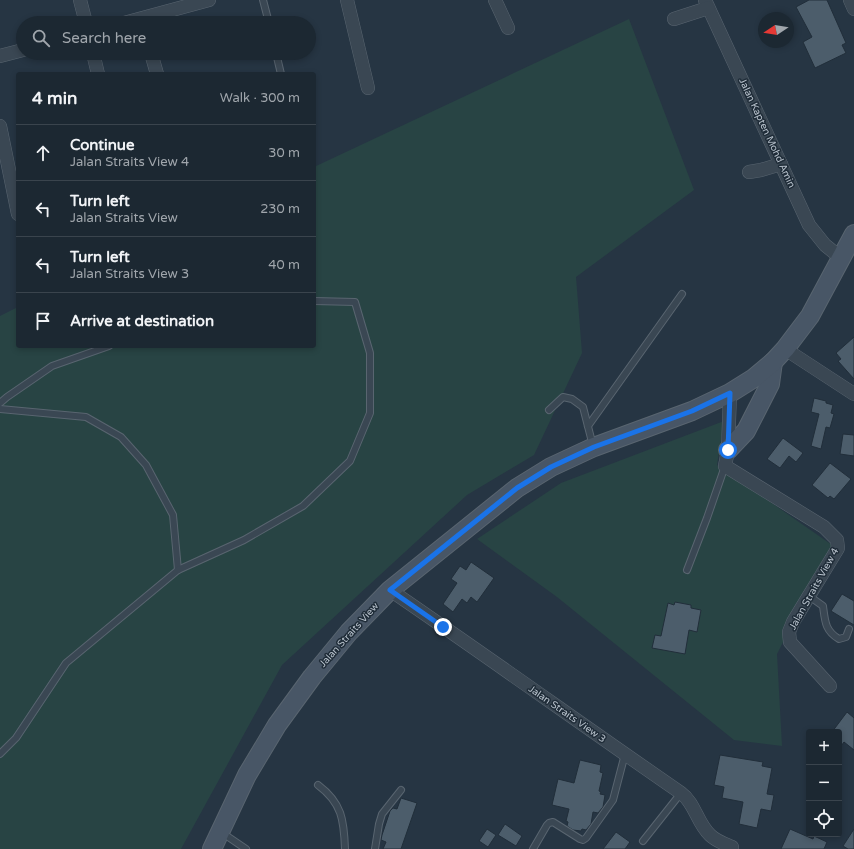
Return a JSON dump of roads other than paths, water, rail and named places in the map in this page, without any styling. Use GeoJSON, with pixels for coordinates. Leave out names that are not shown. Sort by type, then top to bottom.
{"type":"FeatureCollection","features":[{"type":"Feature","properties":{"kind":"street"},"geometry":{"type":"LineString","coordinates":[[80,0],[84,16]]}},
{"type":"Feature","properties":{"kind":"street"},"geometry":{"type":"LineString","coordinates":[[155,16],[194,2],[209,0]]}},
{"type":"Feature","properties":{"kind":"street"},"geometry":{"type":"LineString","coordinates":[[347,0],[368,88]]}},
{"type":"Feature","properties":{"kind":"street"},"geometry":{"type":"LineString","coordinates":[[495,0],[508,28]]}},
{"type":"Feature","properties":{"kind":"street"},"geometry":{"type":"LineString","coordinates":[[850,0],[854,9]]}},
{"type":"Feature","properties":{"kind":"street"},"geometry":{"type":"LineString","coordinates":[[674,19],[706,4]]}},
{"type":"Feature","properties":{"kind":"street","name":"Jalan Kapten Mohd Amin"},"geometry":{"type":"LineString","coordinates":[[706,4],[810,225],[825,245],[841,258]]}},
{"type":"Feature","properties":{"kind":"street"},"geometry":{"type":"LineString","coordinates":[[0,56],[16,52]]}},
{"type":"Feature","properties":{"kind":"street"},"geometry":{"type":"LineString","coordinates":[[95,60],[98,72]]}},
{"type":"Feature","properties":{"kind":"street"},"geometry":{"type":"LineString","coordinates":[[153,60],[156,72]]}},
{"type":"Feature","properties":{"kind":"street"},"geometry":{"type":"LineString","coordinates":[[0,126],[16,204]]}},
{"type":"Feature","properties":{"kind":"street"},"geometry":{"type":"LineString","coordinates":[[749,172],[781,164]]}},
{"type":"Feature","properties":{"kind":"street","name":"Jalan Straits View"},"geometry":{"type":"LineString","coordinates":[[212,849],[247,775],[277,725],[349,632],[390,590],[517,488],[551,467],[594,447],[692,411],[730,393],[754,378],[785,349],[810,316],[854,234]]}},
{"type":"Feature","properties":{"kind":"street"},"geometry":{"type":"LineString","coordinates":[[785,349],[854,394]]}},
{"type":"Feature","properties":{"kind":"street"},"geometry":{"type":"LineString","coordinates":[[726,458],[746,431],[770,384],[772,362]]}},
{"type":"Feature","properties":{"kind":"street"},"geometry":{"type":"LineString","coordinates":[[726,458],[730,393]]}},
{"type":"Feature","properties":{"kind":"street","name":"Jalan Straits View 4"},"geometry":{"type":"LineString","coordinates":[[726,458],[830,532],[837,540],[838,548],[793,622],[789,632],[790,642],[830,686]]}},
{"type":"Feature","properties":{"kind":"street","name":"Jalan Straits View 3"},"geometry":{"type":"LineString","coordinates":[[390,590],[497,663],[526,685],[688,798],[702,825],[710,835],[732,847]]}},
{"type":"Feature","properties":{"kind":"lane"},"geometry":{"type":"LineString","coordinates":[[263,0],[267,16]]}},
{"type":"Feature","properties":{"kind":"lane"},"geometry":{"type":"LineString","coordinates":[[278,60],[281,72]]}},
{"type":"Feature","properties":{"kind":"lane"},"geometry":{"type":"LineString","coordinates":[[588,426],[682,294]]}},
{"type":"Feature","properties":{"kind":"lane"},"geometry":{"type":"LineString","coordinates":[[0,754],[16,738],[66,663],[178,570],[244,540],[303,506],[350,461],[370,413],[370,353],[355,302],[316,301]]}},
{"type":"Feature","properties":{"kind":"lane"},"geometry":{"type":"LineString","coordinates":[[0,403],[52,366],[103,348]]}},
{"type":"Feature","properties":{"kind":"lane"},"geometry":{"type":"LineString","coordinates":[[549,410],[563,397],[572,399],[583,407],[594,447]]}},
{"type":"Feature","properties":{"kind":"lane"},"geometry":{"type":"LineString","coordinates":[[0,409],[86,417],[121,437],[146,465],[173,515],[178,570]]}},
{"type":"Feature","properties":{"kind":"lane"},"geometry":{"type":"LineString","coordinates":[[687,570],[707,518],[726,458]]}},
{"type":"Feature","properties":{"kind":"lane"},"geometry":{"type":"LineString","coordinates":[[809,596],[823,606],[827,629],[832,636],[839,639],[846,637],[849,629]]}},
{"type":"Feature","properties":{"kind":"lane"},"geometry":{"type":"LineString","coordinates":[[533,849],[547,825],[553,822],[580,840],[586,838],[613,800],[625,754]]}},
{"type":"Feature","properties":{"kind":"lane"},"geometry":{"type":"LineString","coordinates":[[318,785],[327,792],[336,803],[344,830],[345,849]]}},
{"type":"Feature","properties":{"kind":"lane"},"geometry":{"type":"LineString","coordinates":[[375,849],[382,814],[402,790]]}},
{"type":"Feature","properties":{"kind":"lane"},"geometry":{"type":"LineString","coordinates":[[643,841],[681,793]]}},
{"type":"Feature","properties":{"kind":"lane"},"geometry":{"type":"LineString","coordinates":[[220,831],[246,849]]}}]}
